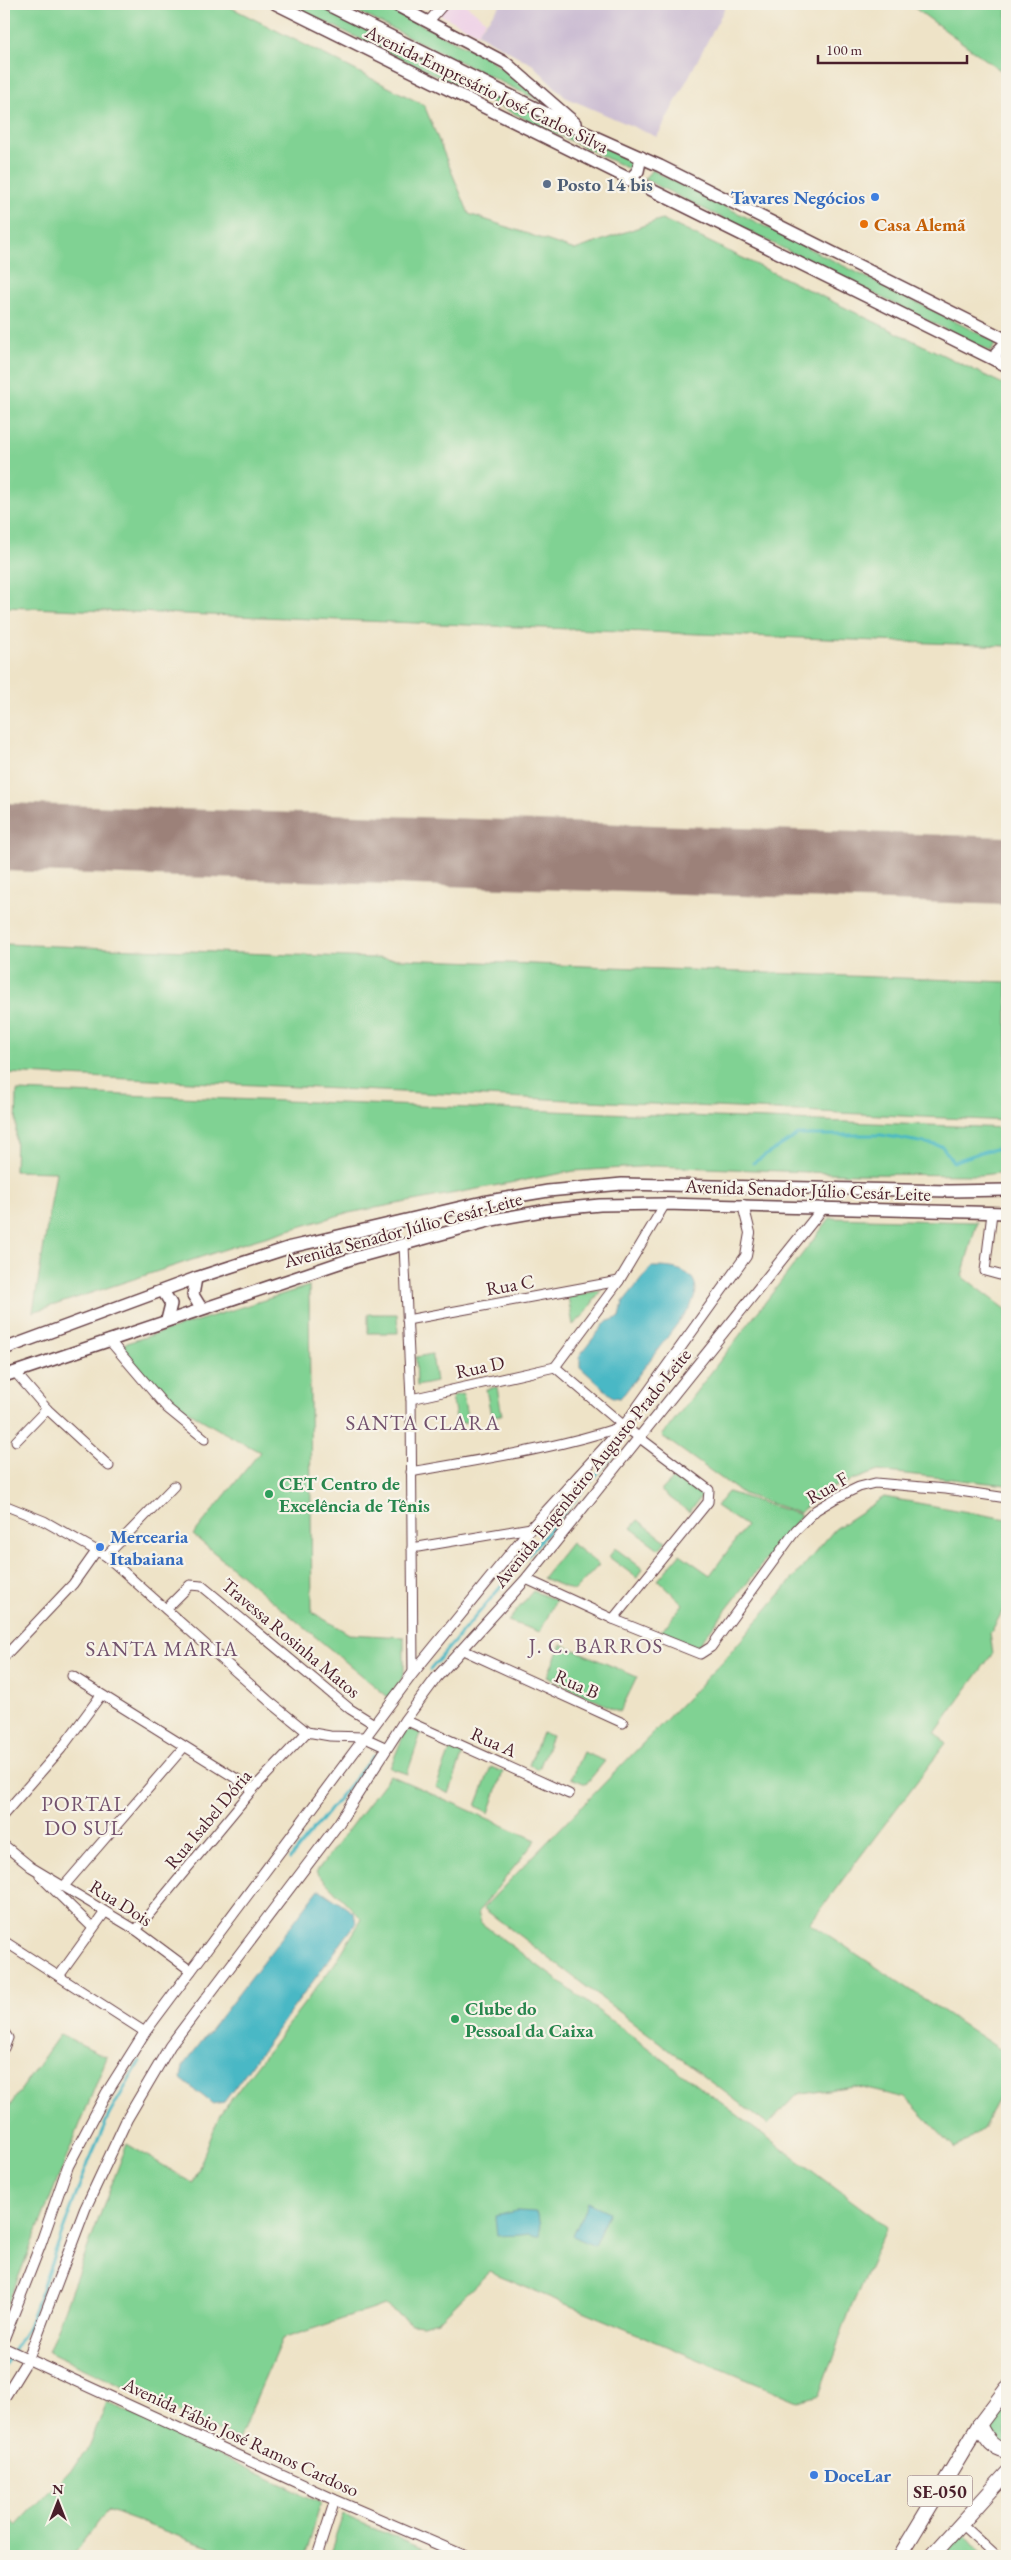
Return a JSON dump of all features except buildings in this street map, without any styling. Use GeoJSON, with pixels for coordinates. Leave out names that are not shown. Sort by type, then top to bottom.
{"type":"FeatureCollection","features":[{"type":"Feature","properties":{"kind":"main road","name":"Avenida Empresário José Carlos Silva"},"geometry":{"type":"LineString","coordinates":[[276,4],[1007,366]]}},
{"type":"Feature","properties":{"kind":"main road","name":"Avenida Empresário José Carlos Silva"},"geometry":{"type":"LineString","coordinates":[[326,4],[586,133],[641,157],[1006,339]]}},
{"type":"Feature","properties":{"kind":"main road","name":"Avenida Empresário José Carlos Silva"},"geometry":{"type":"LineString","coordinates":[[394,4],[506,63],[586,133]]}},
{"type":"Feature","properties":{"kind":"main road"},"geometry":{"type":"LineString","coordinates":[[629,180],[638,171],[641,157]]}},
{"type":"Feature","properties":{"kind":"main road"},"geometry":{"type":"LineString","coordinates":[[995,360],[997,352],[1006,339]]}},
{"type":"Feature","properties":{"kind":"main road","name":"Avenida Senador Júlio Cesár Leite"},"geometry":{"type":"LineString","coordinates":[[4,1349],[196,1278],[291,1247],[483,1202],[548,1191],[622,1184],[948,1191],[1007,1190]]}},
{"type":"Feature","properties":{"kind":"main road","name":"Avenida Senador Júlio Cesár Leite"},"geometry":{"type":"LineString","coordinates":[[9,1374],[306,1273],[492,1220],[548,1210],[600,1205],[665,1204],[1007,1213]]}},
{"type":"Feature","properties":{"kind":"main road"},"geometry":{"type":"LineString","coordinates":[[196,1278],[192,1296],[201,1308]]}},
{"type":"Feature","properties":{"kind":"main road"},"geometry":{"type":"LineString","coordinates":[[163,1291],[171,1304],[167,1320]]}},
{"type":"Feature","properties":{"kind":"main road","name":"SE-050"},"geometry":{"type":"LineString","coordinates":[[900,2556],[979,2425],[1007,2388]]}},
{"type":"Feature","properties":{"kind":"main road"},"geometry":{"type":"LineString","coordinates":[[979,2425],[987,2440],[996,2449],[1007,2451]]}},
{"type":"Feature","properties":{"kind":"main road","name":"SE-050"},"geometry":{"type":"LineString","coordinates":[[932,2556],[1007,2473]]}},
{"type":"Feature","properties":{"kind":"street"},"geometry":{"type":"LineString","coordinates":[[429,21],[444,4]]}},
{"type":"Feature","properties":{"kind":"street"},"geometry":{"type":"LineString","coordinates":[[526,1579],[613,1619],[711,1496],[704,1484],[624,1426],[555,1367],[619,1281],[665,1204]]}},
{"type":"Feature","properties":{"kind":"street","name":"Avenida Engenheiro Augusto Prado Leite"},"geometry":{"type":"LineString","coordinates":[[4,2338],[40,2246],[68,2166],[106,2094],[145,2032],[413,1673],[531,1528],[624,1426],[746,1256],[750,1233],[743,1205]]}},
{"type":"Feature","properties":{"kind":"street","name":"Avenida Engenheiro Augusto Prado Leite"},"geometry":{"type":"LineString","coordinates":[[4,2398],[24,2357],[85,2209],[127,2119],[170,2046],[339,1823],[405,1720],[436,1678],[526,1579],[824,1208]]}},
{"type":"Feature","properties":{"kind":"street"},"geometry":{"type":"LineString","coordinates":[[992,1213],[985,1271],[1007,1277]]}},
{"type":"Feature","properties":{"kind":"street"},"geometry":{"type":"LineString","coordinates":[[404,1245],[412,1398],[413,1673]]}},
{"type":"Feature","properties":{"kind":"street","name":"Rua C"},"geometry":{"type":"LineString","coordinates":[[407,1320],[619,1281]]}},
{"type":"Feature","properties":{"kind":"street"},"geometry":{"type":"LineString","coordinates":[[109,1340],[166,1408],[205,1439]]}},
{"type":"Feature","properties":{"kind":"street","name":"Rua D"},"geometry":{"type":"LineString","coordinates":[[412,1398],[555,1367]]}},
{"type":"Feature","properties":{"kind":"street"},"geometry":{"type":"LineString","coordinates":[[9,1374],[109,1466]]}},
{"type":"Feature","properties":{"kind":"street"},"geometry":{"type":"LineString","coordinates":[[16,1441],[46,1409]]}},
{"type":"Feature","properties":{"kind":"street"},"geometry":{"type":"LineString","coordinates":[[411,1472],[586,1439],[624,1426]]}},
{"type":"Feature","properties":{"kind":"street","name":"Rua F"},"geometry":{"type":"LineString","coordinates":[[613,1619],[700,1654],[711,1647],[796,1530],[816,1510],[836,1498],[859,1487],[875,1483],[946,1489],[1007,1498]]}},
{"type":"Feature","properties":{"kind":"street"},"geometry":{"type":"LineString","coordinates":[[106,1556],[174,1486]]}},
{"type":"Feature","properties":{"kind":"street"},"geometry":{"type":"LineString","coordinates":[[4,1505],[44,1521],[106,1556],[307,1732],[330,1736],[363,1738],[387,1748]]}},
{"type":"Feature","properties":{"kind":"street"},"geometry":{"type":"LineString","coordinates":[[412,1548],[531,1528]]}},
{"type":"Feature","properties":{"kind":"street"},"geometry":{"type":"LineString","coordinates":[[4,1657],[73,1584],[97,1550]]}},
{"type":"Feature","properties":{"kind":"street","name":"Travessa Rosinha Matos"},"geometry":{"type":"LineString","coordinates":[[166,1609],[190,1584],[202,1586],[350,1709],[374,1724]]}},
{"type":"Feature","properties":{"kind":"street","name":"Rua B"},"geometry":{"type":"LineString","coordinates":[[462,1650],[623,1723]]}},
{"type":"Feature","properties":{"kind":"street"},"geometry":{"type":"LineString","coordinates":[[72,1676],[253,1789]]}},
{"type":"Feature","properties":{"kind":"street"},"geometry":{"type":"LineString","coordinates":[[4,1814],[62,1749],[101,1695]]}},
{"type":"Feature","properties":{"kind":"street","name":"Rua A"},"geometry":{"type":"LineString","coordinates":[[405,1720],[569,1794]]}},
{"type":"Feature","properties":{"kind":"street","name":"Rua Isabel Dória"},"geometry":{"type":"LineString","coordinates":[[136,1930],[253,1789],[307,1732]]}},
{"type":"Feature","properties":{"kind":"street"},"geometry":{"type":"LineString","coordinates":[[64,1886],[184,1747]]}},
{"type":"Feature","properties":{"kind":"street","name":"Rua Dois"},"geometry":{"type":"LineString","coordinates":[[4,1845],[31,1867],[93,1928]]}},
{"type":"Feature","properties":{"kind":"street","name":"Rua Dois"},"geometry":{"type":"LineString","coordinates":[[31,1867],[136,1930],[191,1971]]}},
{"type":"Feature","properties":{"kind":"street"},"geometry":{"type":"LineString","coordinates":[[59,1976],[105,1912]]}},
{"type":"Feature","properties":{"kind":"street"},"geometry":{"type":"LineString","coordinates":[[4,1941],[145,2032]]}},
{"type":"Feature","properties":{"kind":"street"},"geometry":{"type":"LineString","coordinates":[[4,2048],[6,2035]]}},
{"type":"Feature","properties":{"kind":"street","name":"Avenida Fábio José Ramos Cardoso"},"geometry":{"type":"LineString","coordinates":[[4,2348],[335,2500],[465,2556]]}},
{"type":"Feature","properties":{"kind":"street"},"geometry":{"type":"LineString","coordinates":[[317,2556],[335,2500]]}},
{"type":"Feature","properties":{"kind":"street"},"geometry":{"type":"LineString","coordinates":[[962,2525],[996,2556]]}},
{"type":"Feature","properties":{"kind":"shaded area"},"geometry":{"type":"Polygon","coordinates":[[[448,4],[465,4],[486,21],[477,33],[439,14],[448,4]]]}},
{"type":"Feature","properties":{"kind":"shaded area"},"geometry":{"type":"Polygon","coordinates":[[[501,4],[727,4],[657,137],[565,97],[533,65],[477,33],[501,4]]]}},
{"type":"Feature","properties":{"kind":"green space"},"geometry":{"type":"Polygon","coordinates":[[[4,4],[224,4],[424,105],[469,214],[575,250],[662,219],[1007,386],[1007,646],[4,607],[4,4]]]}},
{"type":"Feature","properties":{"kind":"green space"},"geometry":{"type":"Polygon","coordinates":[[[288,4],[316,4],[635,162],[631,170],[288,4]]]}},
{"type":"Feature","properties":{"kind":"green space"},"geometry":{"type":"Polygon","coordinates":[[[342,4],[380,4],[488,58],[550,106],[342,4]]]}},
{"type":"Feature","properties":{"kind":"green space"},"geometry":{"type":"Polygon","coordinates":[[[909,4],[1007,4],[1007,75],[909,4]]]}},
{"type":"Feature","properties":{"kind":"green space"},"geometry":{"type":"Polygon","coordinates":[[[652,170],[996,342],[991,352],[644,179],[652,170]]]}},
{"type":"Feature","properties":{"kind":"green space"},"geometry":{"type":"Polygon","coordinates":[[[4,944],[1007,982],[1007,1121],[4,1073],[4,944]]]}},
{"type":"Feature","properties":{"kind":"green space"},"geometry":{"type":"Polygon","coordinates":[[[17,1091],[1007,1128],[1007,1172],[982,1175],[858,1174],[655,1166],[574,1171],[343,1214],[238,1245],[33,1312],[56,1172],[15,1171],[17,1091]]]}},
{"type":"Feature","properties":{"kind":"green space"},"geometry":{"type":"Polygon","coordinates":[[[830,1218],[977,1222],[962,1276],[1007,1310],[1007,1485],[878,1471],[826,1490],[799,1513],[743,1494],[662,1436],[830,1218]]]}},
{"type":"Feature","properties":{"kind":"green space","name":"CET Centro de Excelência de Tênis"},"geometry":{"type":"Polygon","coordinates":[[[309,1286],[312,1612],[349,1634],[404,1637],[404,1676],[388,1697],[193,1535],[260,1452],[201,1419],[164,1394],[133,1363],[120,1345],[309,1286]]]}},
{"type":"Feature","properties":{"kind":"green space"},"geometry":{"type":"Polygon","coordinates":[[[601,1290],[584,1315],[573,1325],[568,1297],[601,1290]]]}},
{"type":"Feature","properties":{"kind":"green space"},"geometry":{"type":"Polygon","coordinates":[[[368,1314],[397,1314],[398,1333],[368,1333],[368,1314]]]}},
{"type":"Feature","properties":{"kind":"green space"},"geometry":{"type":"Polygon","coordinates":[[[432,1354],[436,1382],[417,1386],[416,1357],[432,1354]]]}},
{"type":"Feature","properties":{"kind":"green space"},"geometry":{"type":"Polygon","coordinates":[[[497,1387],[502,1415],[491,1416],[486,1389],[497,1387]]]}},
{"type":"Feature","properties":{"kind":"green space"},"geometry":{"type":"Polygon","coordinates":[[[463,1394],[468,1422],[457,1424],[452,1396],[463,1394]]]}},
{"type":"Feature","properties":{"kind":"green space"},"geometry":{"type":"Polygon","coordinates":[[[679,1472],[705,1492],[689,1512],[661,1491],[679,1472]]]}},
{"type":"Feature","properties":{"kind":"green space"},"geometry":{"type":"Polygon","coordinates":[[[728,1492],[801,1515],[696,1648],[661,1632],[683,1604],[658,1580],[680,1554],[710,1575],[746,1526],[716,1506],[728,1492]]]}},
{"type":"Feature","properties":{"kind":"green space"},"geometry":{"type":"Polygon","coordinates":[[[884,1497],[1007,1519],[1007,1603],[990,1634],[993,1653],[935,1733],[946,1743],[810,1923],[1007,2054],[1007,2083],[982,2129],[955,2149],[906,2098],[854,2086],[796,2095],[768,2125],[483,1908],[725,1659],[835,1529],[884,1497]]]}},
{"type":"Feature","properties":{"kind":"green space"},"geometry":{"type":"Polygon","coordinates":[[[638,1520],[666,1541],[659,1549],[631,1528],[638,1520]]]}},
{"type":"Feature","properties":{"kind":"green space"},"geometry":{"type":"Polygon","coordinates":[[[571,1543],[599,1565],[574,1591],[543,1578],[571,1543]]]}},
{"type":"Feature","properties":{"kind":"green space"},"geometry":{"type":"Polygon","coordinates":[[[615,1548],[643,1569],[637,1578],[609,1557],[615,1548]]]}},
{"type":"Feature","properties":{"kind":"green space"},"geometry":{"type":"Polygon","coordinates":[[[533,1591],[556,1600],[540,1632],[508,1621],[533,1591]]]}},
{"type":"Feature","properties":{"kind":"green space"},"geometry":{"type":"Polygon","coordinates":[[[561,1644],[637,1677],[620,1712],[547,1677],[561,1644]]]}},
{"type":"Feature","properties":{"kind":"green space"},"geometry":{"type":"Polygon","coordinates":[[[406,1729],[421,1733],[407,1774],[390,1768],[406,1729]]]}},
{"type":"Feature","properties":{"kind":"green space"},"geometry":{"type":"Polygon","coordinates":[[[542,1733],[552,1736],[539,1769],[529,1765],[542,1733]]]}},
{"type":"Feature","properties":{"kind":"green space"},"geometry":{"type":"Polygon","coordinates":[[[451,1748],[463,1753],[449,1794],[436,1787],[451,1748]]]}},
{"type":"Feature","properties":{"kind":"green space"},"geometry":{"type":"Polygon","coordinates":[[[583,1752],[605,1761],[586,1784],[571,1778],[583,1752]]]}},
{"type":"Feature","properties":{"kind":"green space"},"geometry":{"type":"Polygon","coordinates":[[[491,1767],[503,1772],[489,1813],[476,1806],[491,1767]]]}},
{"type":"Feature","properties":{"kind":"green space","name":"Clube do Pessoal da Caixa"},"geometry":{"type":"Polygon","coordinates":[[[390,1775],[536,1840],[478,1912],[481,1923],[887,2227],[850,2310],[819,2395],[798,2401],[489,2272],[438,2321],[423,2325],[412,2324],[385,2305],[282,2339],[238,2440],[48,2352],[127,2144],[193,2183],[220,2114],[335,1963],[362,1919],[316,1872],[390,1775]]]}},
{"type":"Feature","properties":{"kind":"green space"},"geometry":{"type":"Polygon","coordinates":[[[60,2034],[107,2057],[4,2313],[4,2114],[60,2034]]]}},
{"type":"Feature","properties":{"kind":"green space"},"geometry":{"type":"Polygon","coordinates":[[[107,2402],[321,2503],[305,2556],[233,2556],[107,2510],[72,2556],[4,2556],[4,2513],[16,2526],[87,2452],[107,2402]]]}},
{"type":"Feature","properties":{"kind":"green space"},"geometry":{"type":"Polygon","coordinates":[[[1007,2403],[1007,2444],[1003,2444],[992,2438],[992,2424],[1007,2403]]]}},
{"type":"Feature","properties":{"kind":"green space"},"geometry":{"type":"Polygon","coordinates":[[[343,2515],[440,2556],[329,2556],[343,2515]]]}},
{"type":"Feature","properties":{"kind":"green space"},"geometry":{"type":"Polygon","coordinates":[[[962,2532],[984,2556],[939,2556],[962,2532]]]}},
{"type":"Feature","properties":{"kind":"water"},"geometry":{"type":"Polygon","coordinates":[[[651,1267],[672,1268],[686,1273],[694,1282],[695,1294],[691,1306],[624,1394],[620,1398],[613,1397],[580,1367],[580,1355],[606,1322],[620,1317],[623,1302],[651,1267]]]}},
{"type":"Feature","properties":{"kind":"water"},"geometry":{"type":"Polygon","coordinates":[[[319,1889],[354,1913],[356,1923],[224,2102],[213,2104],[181,2079],[183,2066],[319,1889]]]}},
{"type":"Feature","properties":{"kind":"water"},"geometry":{"type":"Polygon","coordinates":[[[588,2202],[609,2212],[594,2246],[573,2236],[588,2202]]]}},
{"type":"Feature","properties":{"kind":"water"},"geometry":{"type":"Polygon","coordinates":[[[517,2211],[535,2212],[538,2214],[541,2236],[529,2234],[497,2236],[495,2216],[517,2211]]]}},
{"type":"Feature","properties":{"kind":"waterway"},"geometry":{"type":"LineString","coordinates":[[753,1163],[798,1135],[881,1135],[942,1146],[953,1162],[985,1151],[1007,1147]]}},
{"type":"Feature","properties":{"kind":"waterway"},"geometry":{"type":"LineString","coordinates":[[430,1670],[619,1448]]}},
{"type":"Feature","properties":{"kind":"waterway"},"geometry":{"type":"LineString","coordinates":[[290,1859],[373,1756]]}},
{"type":"Feature","properties":{"kind":"waterway"},"geometry":{"type":"LineString","coordinates":[[4,2366],[27,2329],[86,2168],[109,2115],[140,2061]]}},
{"type":"Feature","properties":{"kind":"runway"},"geometry":{"type":"LineString","coordinates":[[4,837],[1007,871]]}},
{"type":"Feature","properties":{"kind":"place","name":"Posto 14 bis"},"geometry":{"type":"Point","coordinates":[547,184]}},
{"type":"Feature","properties":{"kind":"place","name":"Tavares Negócios"},"geometry":{"type":"Point","coordinates":[875,197]}},
{"type":"Feature","properties":{"kind":"place","name":"Casa Alemã"},"geometry":{"type":"Point","coordinates":[864,224]}},
{"type":"Feature","properties":{"kind":"place","name":"CET Centro de Excelência de Tênis"},"geometry":{"type":"Point","coordinates":[269,1494]}},
{"type":"Feature","properties":{"kind":"place","name":"Mercearia Itabaiana"},"geometry":{"type":"Point","coordinates":[100,1547]}},
{"type":"Feature","properties":{"kind":"place","name":"Clube do Pessoal da Caixa"},"geometry":{"type":"Point","coordinates":[455,2019]}},
{"type":"Feature","properties":{"kind":"place","name":"DoceLar"},"geometry":{"type":"Point","coordinates":[814,2475]}},
{"type":"Feature","properties":{"kind":"district","name":"SANTA CLARA"},"geometry":{"type":"Point","coordinates":[423,1422]}},
{"type":"Feature","properties":{"kind":"district","name":"J. C. BARROS"},"geometry":{"type":"Point","coordinates":[596,1645]}},
{"type":"Feature","properties":{"kind":"district","name":"SANTA MARIA"},"geometry":{"type":"Point","coordinates":[162,1648]}},
{"type":"Feature","properties":{"kind":"district","name":"PORTAL DO SUL"},"geometry":{"type":"Point","coordinates":[84,1815]}}]}
